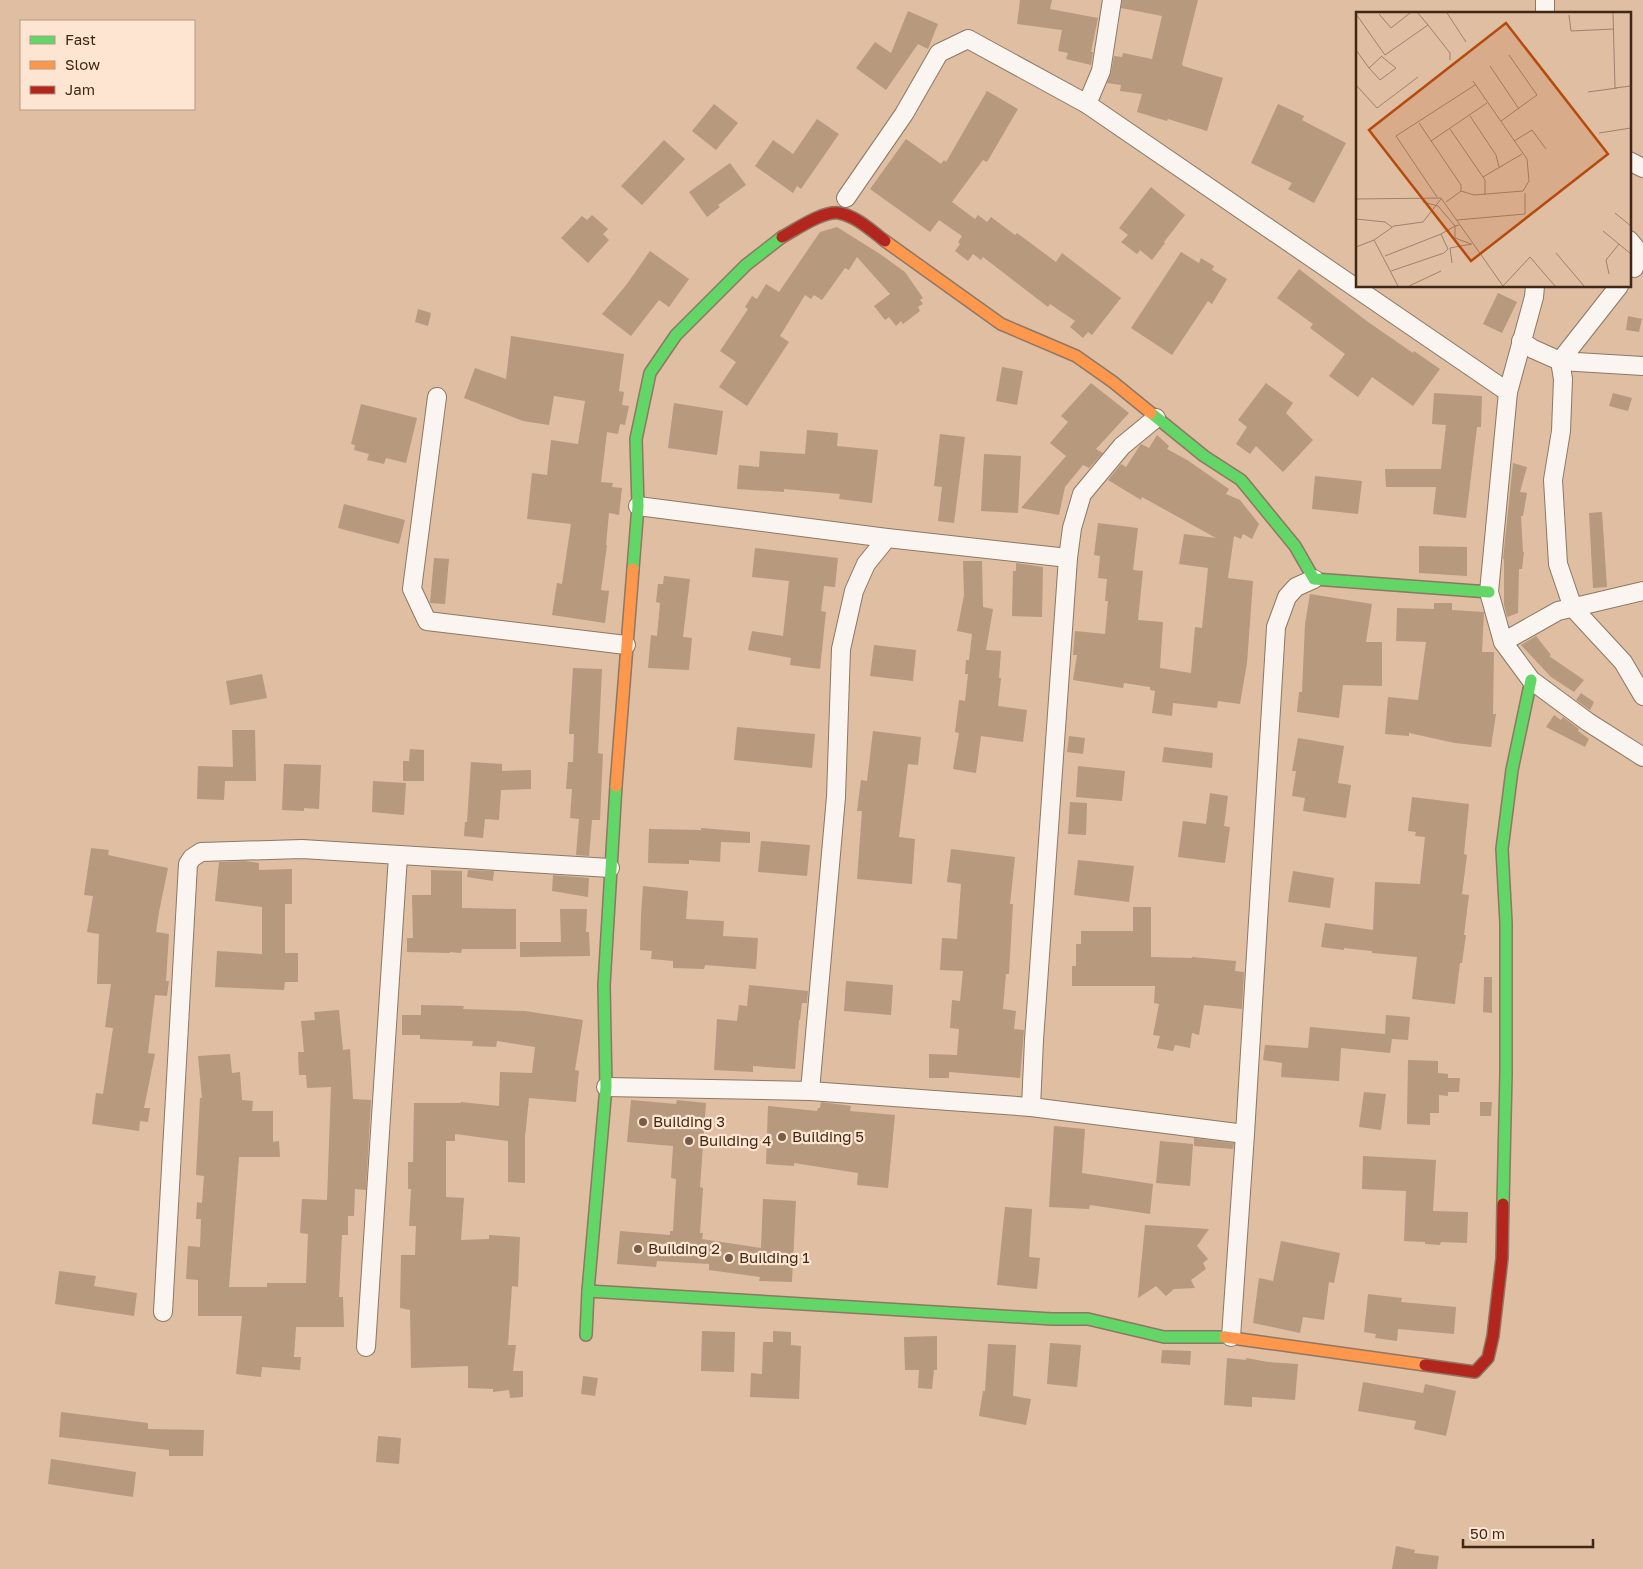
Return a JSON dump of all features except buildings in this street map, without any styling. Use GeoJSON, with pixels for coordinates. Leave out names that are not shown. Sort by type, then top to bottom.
{"type":"FeatureCollection","features":[{"type":"Feature","properties":{"kind":"street"},"geometry":{"type":"LineString","coordinates":[[1087,104],[1101,71],[1112,0]]}},
{"type":"Feature","properties":{"kind":"street"},"geometry":{"type":"LineString","coordinates":[[846,198],[904,114],[939,53],[968,39],[1087,104],[1508,392]]}},
{"type":"Feature","properties":{"kind":"street"},"geometry":{"type":"LineString","coordinates":[[1630,162],[1643,168]]}},
{"type":"Feature","properties":{"kind":"street"},"geometry":{"type":"LineString","coordinates":[[586,1335],[588,1291],[606,1087],[604,985],[610,868],[638,506],[636,440],[650,373],[676,335],[746,265],[783,237],[818,217],[838,213],[856,220],[1001,324],[1076,356],[1113,382],[1204,456],[1241,480],[1295,546],[1314,579]]}},
{"type":"Feature","properties":{"kind":"street"},"geometry":{"type":"LineString","coordinates":[[1535,288],[1508,392],[1489,592],[1503,642],[1531,680],[1588,722],[1643,757]]}},
{"type":"Feature","properties":{"kind":"street"},"geometry":{"type":"LineString","coordinates":[[1617,288],[1560,361],[1563,379],[1562,431],[1553,480],[1558,564],[1573,608],[1623,662],[1643,696]]}},
{"type":"Feature","properties":{"kind":"street"},"geometry":{"type":"LineString","coordinates":[[1521,341],[1533,349],[1560,361],[1643,366]]}},
{"type":"Feature","properties":{"kind":"street"},"geometry":{"type":"LineString","coordinates":[[437,397],[412,590],[427,621],[626,645]]}},
{"type":"Feature","properties":{"kind":"street"},"geometry":{"type":"LineString","coordinates":[[1031,1107],[1068,558],[1072,528],[1082,494],[1122,446],[1156,418]]}},
{"type":"Feature","properties":{"kind":"street"},"geometry":{"type":"LineString","coordinates":[[638,506],[887,538],[1068,558]]}},
{"type":"Feature","properties":{"kind":"street"},"geometry":{"type":"LineString","coordinates":[[810,1090],[836,797],[841,649],[854,591],[866,564],[887,538]]}},
{"type":"Feature","properties":{"kind":"street"},"geometry":{"type":"LineString","coordinates":[[1231,1337],[1276,627],[1287,597],[1296,587],[1314,579],[1489,592]]}},
{"type":"Feature","properties":{"kind":"street"},"geometry":{"type":"LineString","coordinates":[[1503,642],[1558,611],[1643,591]]}},
{"type":"Feature","properties":{"kind":"street"},"geometry":{"type":"LineString","coordinates":[[588,1291],[1052,1319],[1088,1319],[1164,1337],[1231,1337],[1475,1372],[1488,1358],[1493,1336],[1502,1258],[1506,923],[1502,849],[1512,770],[1531,680]]}},
{"type":"Feature","properties":{"kind":"street"},"geometry":{"type":"LineString","coordinates":[[163,1312],[188,864],[192,858],[201,852],[302,849],[610,868]]}},
{"type":"Feature","properties":{"kind":"street"},"geometry":{"type":"LineString","coordinates":[[366,1347],[398,856]]}},
{"type":"Feature","properties":{"kind":"street"},"geometry":{"type":"LineString","coordinates":[[606,1087],[810,1090],[1031,1107],[1245,1134]]}},
{"type":"Feature","properties":{"kind":"traffic: fast"},"geometry":{"type":"LineString","coordinates":[[633,569],[638,506],[636,439],[650,373],[676,335],[746,265],[782,237]]}},
{"type":"Feature","properties":{"kind":"traffic: fast"},"geometry":{"type":"LineString","coordinates":[[1151,413],[1204,456],[1241,480],[1295,546],[1314,579],[1489,592]]}},
{"type":"Feature","properties":{"kind":"traffic: fast"},"geometry":{"type":"LineString","coordinates":[[1503,1204],[1506,1074],[1506,923],[1502,849],[1512,770],[1531,680]]}},
{"type":"Feature","properties":{"kind":"traffic: fast"},"geometry":{"type":"LineString","coordinates":[[586,1335],[588,1291],[606,1087],[604,985],[616,786]]}},
{"type":"Feature","properties":{"kind":"traffic: fast"},"geometry":{"type":"LineString","coordinates":[[588,1291],[1052,1319],[1088,1319],[1164,1337],[1225,1337]]}},
{"type":"Feature","properties":{"kind":"traffic: slow"},"geometry":{"type":"LineString","coordinates":[[885,241],[1001,324],[1076,356],[1113,382],[1151,413]]}},
{"type":"Feature","properties":{"kind":"traffic: slow"},"geometry":{"type":"LineString","coordinates":[[616,786],[633,569]]}},
{"type":"Feature","properties":{"kind":"traffic: slow"},"geometry":{"type":"LineString","coordinates":[[1225,1337],[1425,1365]]}},
{"type":"Feature","properties":{"kind":"traffic: jam"},"geometry":{"type":"LineString","coordinates":[[782,237],[817,218],[832,213],[839,213],[858,221],[885,241]]}},
{"type":"Feature","properties":{"kind":"traffic: jam"},"geometry":{"type":"LineString","coordinates":[[1425,1365],[1475,1372],[1488,1358],[1493,1336],[1502,1258],[1503,1204]]}},
{"type":"Feature","properties":{"kind":"place","name":"Building 3"},"geometry":{"type":"Point","coordinates":[643,1122]}},
{"type":"Feature","properties":{"kind":"place","name":"Building 5"},"geometry":{"type":"Point","coordinates":[782,1137]}},
{"type":"Feature","properties":{"kind":"place","name":"Building 4"},"geometry":{"type":"Point","coordinates":[689,1141]}},
{"type":"Feature","properties":{"kind":"place","name":"Building 2"},"geometry":{"type":"Point","coordinates":[638,1249]}},
{"type":"Feature","properties":{"kind":"place","name":"Building 1"},"geometry":{"type":"Point","coordinates":[729,1258]}}]}
